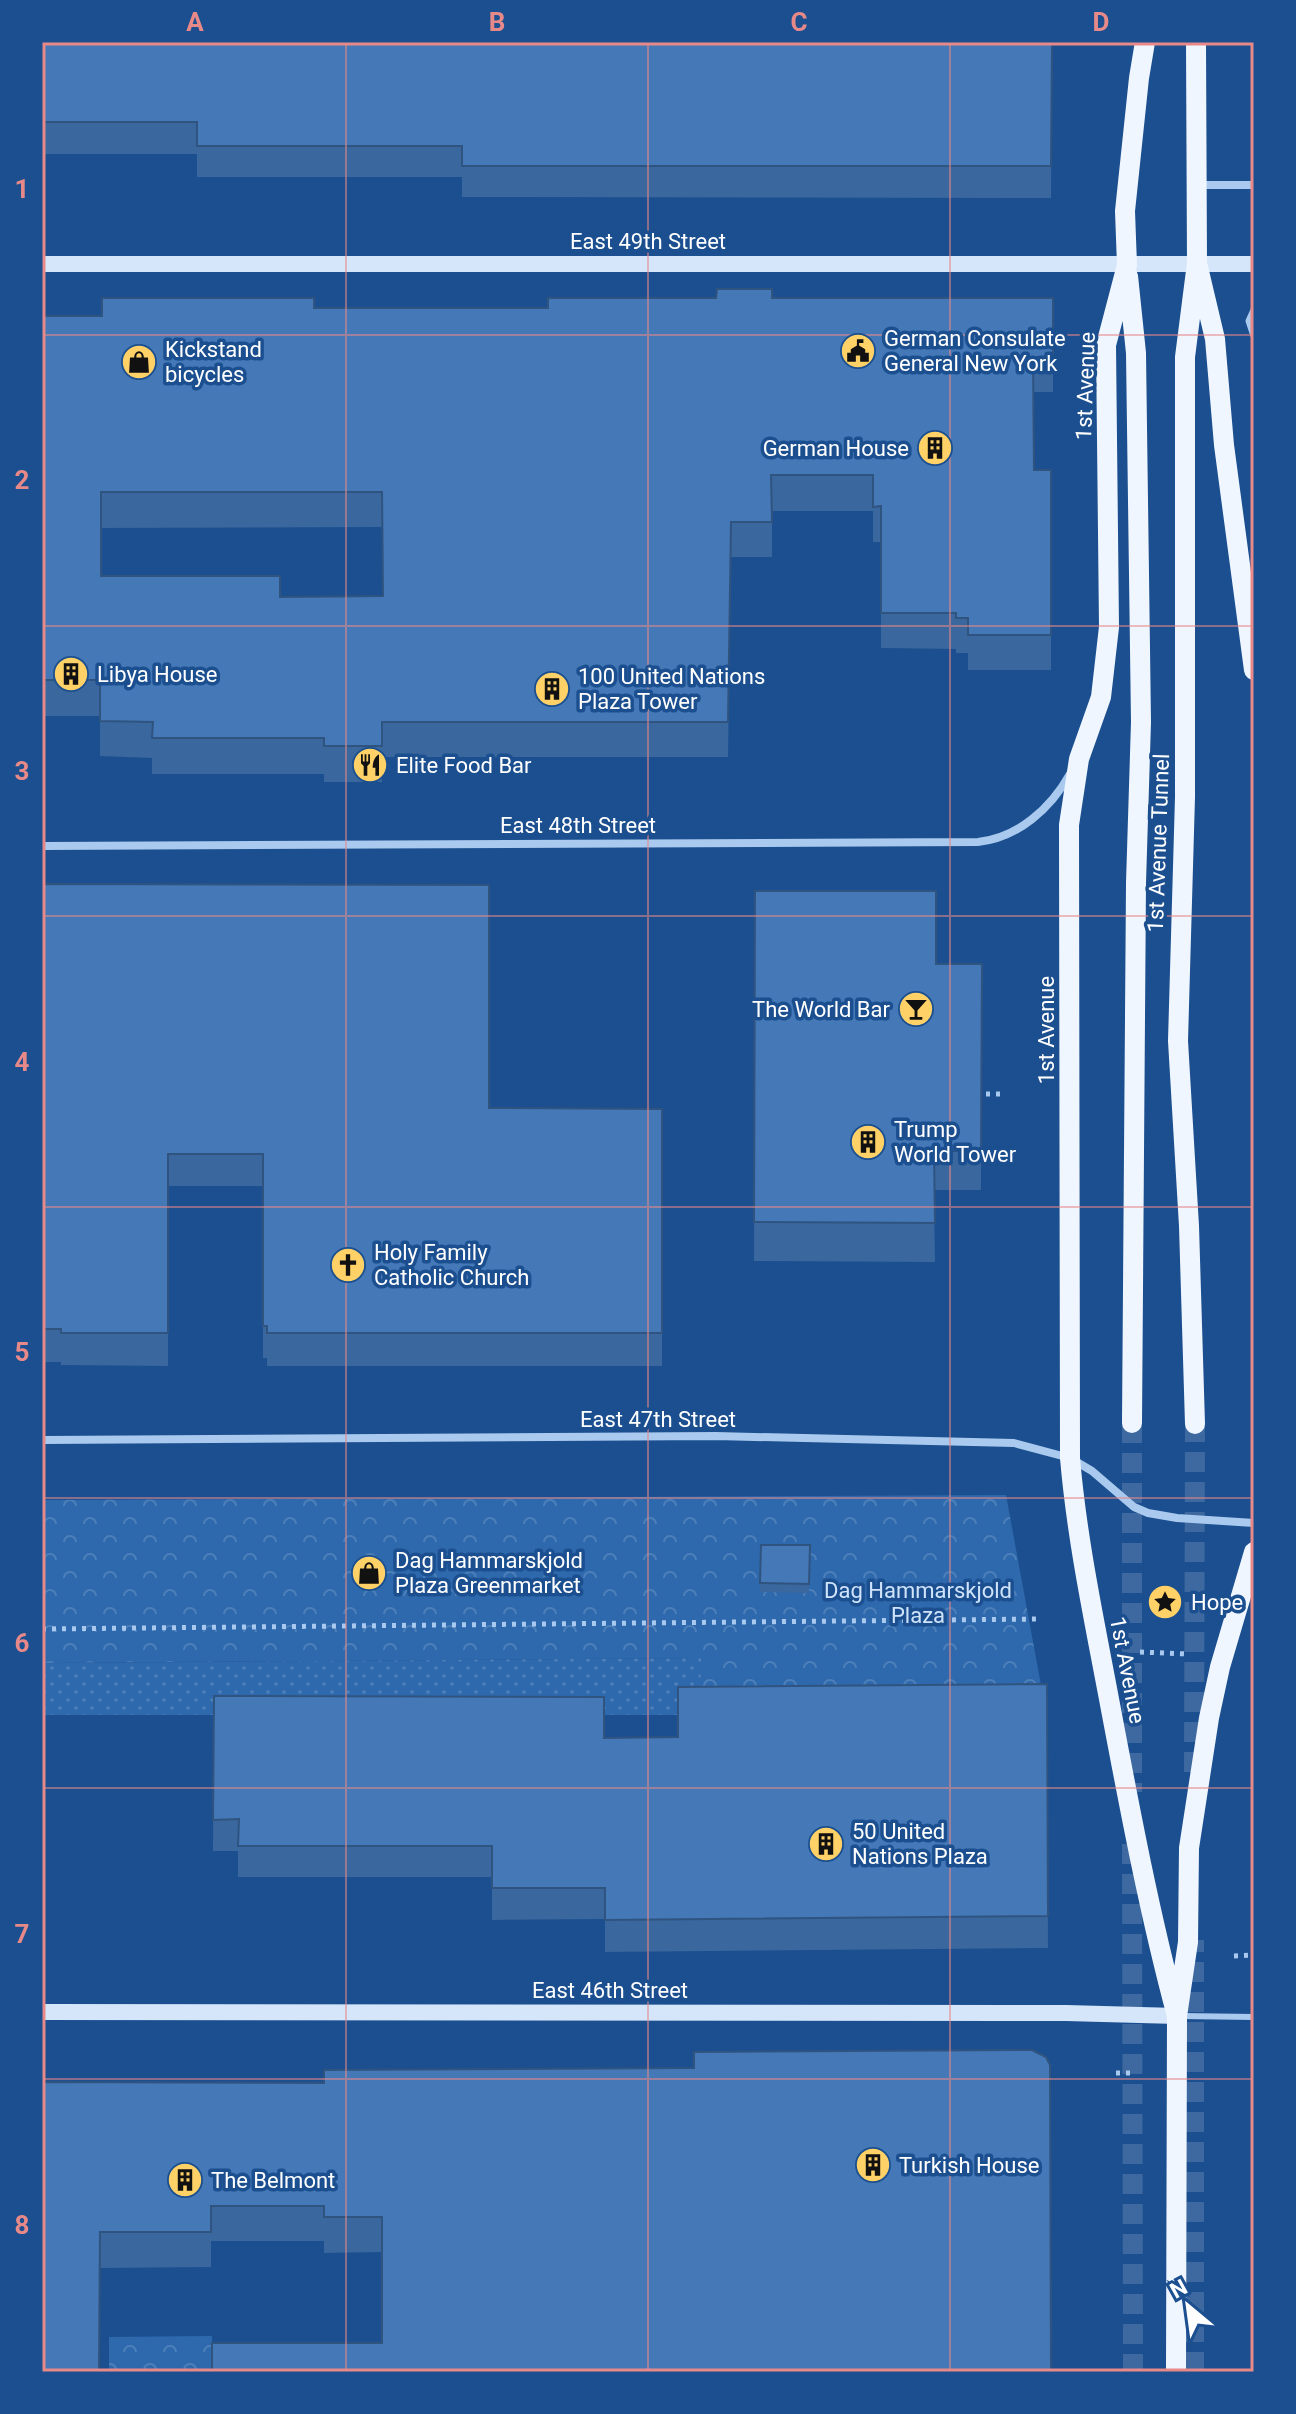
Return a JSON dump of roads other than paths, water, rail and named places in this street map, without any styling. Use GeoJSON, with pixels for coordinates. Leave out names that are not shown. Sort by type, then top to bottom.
{"type":"FeatureCollection","features":[{"type":"Feature","properties":{"kind":"main road","name":"1st Avenue"},"geometry":{"type":"LineString","coordinates":[[1145,42],[1125,211],[1127,265],[1106,345],[1109,627],[1101,697],[1079,759],[1069,825],[1070,1458],[1076,1523],[1122,1772],[1161,1957],[1177,2016]]}},
{"type":"Feature","properties":{"kind":"main road"},"geometry":{"type":"LineString","coordinates":[[1196,42],[1197,263],[1215,339],[1224,445],[1254,670]]}},
{"type":"Feature","properties":{"kind":"main road","name":"1st Avenue Tunnel"},"geometry":{"type":"LineString","coordinates":[[1195,1424],[1190,1241],[1178,1026],[1185,781],[1185,357],[1197,263]]}},
{"type":"Feature","properties":{"kind":"main road","name":"East 49th Street"},"geometry":{"type":"LineString","coordinates":[[42,264],[1254,264]]}},
{"type":"Feature","properties":{"kind":"main road","name":"1st Avenue Tunnel"},"geometry":{"type":"LineString","coordinates":[[1127,265],[1136,353],[1141,722],[1136,883],[1132,1423]]}},
{"type":"Feature","properties":{"kind":"main road","name":"1st Avenue"},"geometry":{"type":"LineString","coordinates":[[1176,2372],[1177,2016],[1188,1942],[1189,1848],[1197,1782],[1220,1667],[1254,1552]]}},
{"type":"Feature","properties":{"kind":"main road","name":"East 46th Street"},"geometry":{"type":"LineString","coordinates":[[42,2012],[1018,2013],[1177,2016]]}},
{"type":"Feature","properties":{"kind":"street"},"geometry":{"type":"LineString","coordinates":[[1195,185],[1254,185]]}},
{"type":"Feature","properties":{"kind":"street"},"geometry":{"type":"LineString","coordinates":[[1254,310],[1249,321],[1254,336]]}},
{"type":"Feature","properties":{"kind":"street","name":"East 48th Street"},"geometry":{"type":"LineString","coordinates":[[42,846],[978,842],[997,840],[1038,813],[1061,790],[1079,759]]}},
{"type":"Feature","properties":{"kind":"street","name":"East 47th Street"},"geometry":{"type":"LineString","coordinates":[[42,1440],[716,1436],[1014,1443],[1070,1458],[1092,1471],[1134,1507],[1148,1513],[1254,1523]]}},
{"type":"Feature","properties":{"kind":"lane"},"geometry":{"type":"LineString","coordinates":[[1177,2016],[1254,2017]]}},
{"type":"Feature","properties":{"kind":"tunnel"},"geometry":{"type":"LineString","coordinates":[[1132,1423],[1132,1792]]}},
{"type":"Feature","properties":{"kind":"tunnel"},"geometry":{"type":"LineString","coordinates":[[1194,1772],[1195,1424]]}},
{"type":"Feature","properties":{"kind":"tunnel"},"geometry":{"type":"LineString","coordinates":[[1132,1844],[1133,2372]]}},
{"type":"Feature","properties":{"kind":"tunnel"},"geometry":{"type":"LineString","coordinates":[[1194,1940],[1194,2372]]}},
{"type":"Feature","properties":{"kind":"place","name":"German Consulate General New York"},"geometry":{"type":"Point","coordinates":[858,351]}},
{"type":"Feature","properties":{"kind":"place","name":"Kickstand bicycles"},"geometry":{"type":"Point","coordinates":[139,362]}},
{"type":"Feature","properties":{"kind":"place","name":"German House"},"geometry":{"type":"Point","coordinates":[935,448]}},
{"type":"Feature","properties":{"kind":"place","name":"Libya House"},"geometry":{"type":"Point","coordinates":[71,674]}},
{"type":"Feature","properties":{"kind":"place","name":"100 United Nations Plaza Tower"},"geometry":{"type":"Point","coordinates":[552,689]}},
{"type":"Feature","properties":{"kind":"place","name":"Elite Food Bar"},"geometry":{"type":"Point","coordinates":[370,765]}},
{"type":"Feature","properties":{"kind":"place","name":"The World Bar"},"geometry":{"type":"Point","coordinates":[916,1009]}},
{"type":"Feature","properties":{"kind":"place","name":"Trump World Tower"},"geometry":{"type":"Point","coordinates":[868,1142]}},
{"type":"Feature","properties":{"kind":"place","name":"Holy Family Catholic Church"},"geometry":{"type":"Point","coordinates":[348,1265]}},
{"type":"Feature","properties":{"kind":"place","name":"Dag Hammarskjold Plaza Greenmarket"},"geometry":{"type":"Point","coordinates":[369,1573]}},
{"type":"Feature","properties":{"kind":"place","name":"Hope"},"geometry":{"type":"Point","coordinates":[1165,1602]}},
{"type":"Feature","properties":{"kind":"place","name":"50 United Nations Plaza"},"geometry":{"type":"Point","coordinates":[826,1844]}},
{"type":"Feature","properties":{"kind":"place","name":"Turkish House"},"geometry":{"type":"Point","coordinates":[873,2165]}},
{"type":"Feature","properties":{"kind":"place","name":"The Belmont"},"geometry":{"type":"Point","coordinates":[185,2180]}},
{"type":"Feature","properties":{"kind":"park label","name":"Dag Hammarskjold Plaza"},"geometry":{"type":"Point","coordinates":[918,1602]}}]}
